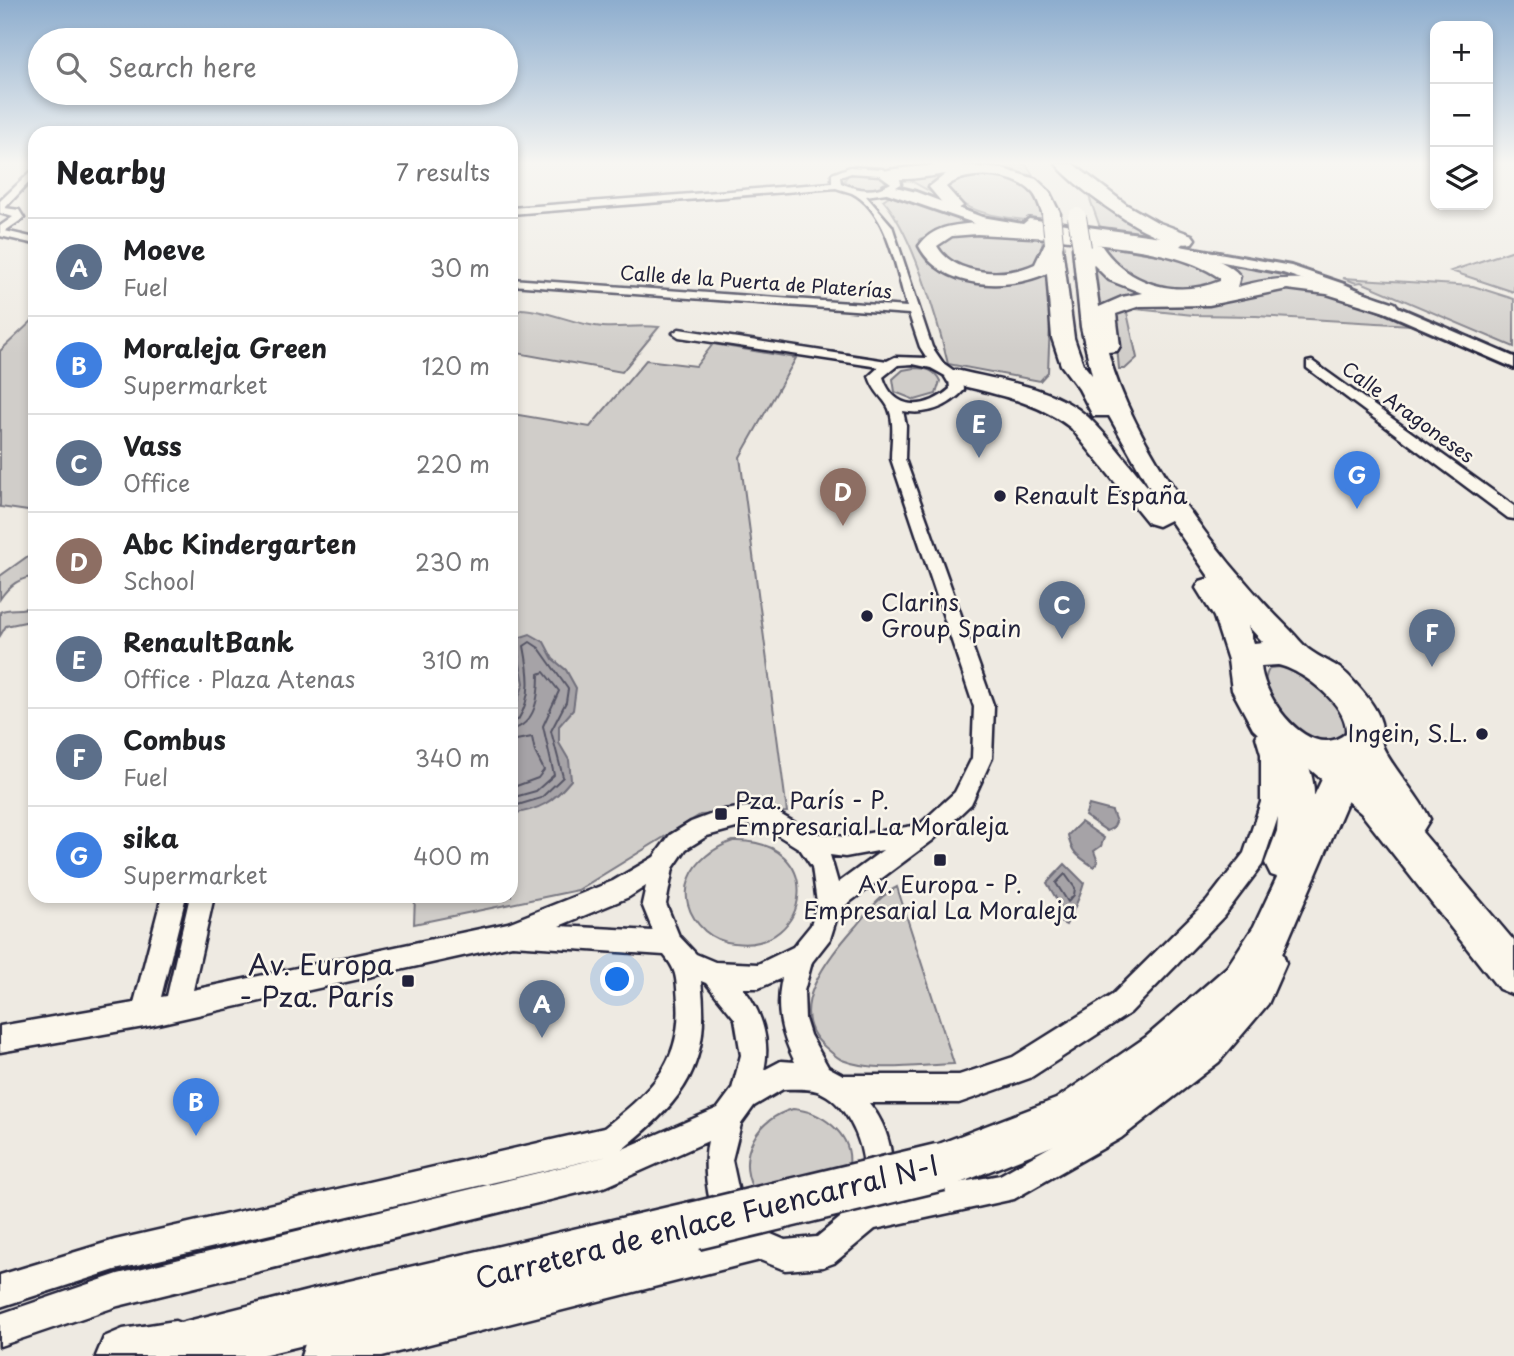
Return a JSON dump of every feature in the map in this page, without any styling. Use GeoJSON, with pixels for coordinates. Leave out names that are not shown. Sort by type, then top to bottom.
{"type":"FeatureCollection","features":[{"type":"Feature","properties":{"kind":"highway"},"geometry":{"type":"LineString","coordinates":[[978,227],[942,233],[928,246],[930,255],[938,263],[953,270],[997,278],[1020,276],[1039,270],[1049,261],[1065,227]]}},
{"type":"Feature","properties":{"kind":"highway"},"geometry":{"type":"LineString","coordinates":[[1024,392],[1055,381],[1060,373],[1069,227]]}},
{"type":"Feature","properties":{"kind":"highway"},"geometry":{"type":"LineString","coordinates":[[1072,227],[1093,334],[1098,385],[1135,476],[1229,616],[1244,660],[1243,675],[1268,722],[1343,753],[1371,761],[1407,814],[1514,941]]}},
{"type":"Feature","properties":{"kind":"highway"},"geometry":{"type":"LineString","coordinates":[[1077,227],[1104,268],[1115,276],[1149,288],[1180,294],[1218,291],[1229,284],[1230,276],[1227,271],[1196,257],[1102,227]]}},
{"type":"Feature","properties":{"kind":"highway"},"geometry":{"type":"LineString","coordinates":[[1153,227],[1240,253]]}},
{"type":"Feature","properties":{"kind":"highway"},"geometry":{"type":"LineString","coordinates":[[1098,385],[1112,368],[1106,311],[1120,302],[1138,299],[1221,298],[1277,283],[1320,287],[1388,307]]}},
{"type":"Feature","properties":{"kind":"highway"},"geometry":{"type":"LineString","coordinates":[[1063,338],[1072,365],[1098,385],[1143,461],[1227,583],[1259,621],[1296,656],[1318,668],[1341,688],[1359,712],[1364,727],[1343,753]]}},
{"type":"Feature","properties":{"kind":"highway"},"geometry":{"type":"LineString","coordinates":[[950,377],[1024,392],[1065,410],[1080,423],[1169,529]]}},
{"type":"Feature","properties":{"kind":"highway"},"geometry":{"type":"LineString","coordinates":[[1244,660],[1257,654],[1296,656]]}},
{"type":"Feature","properties":{"kind":"highway"},"geometry":{"type":"LineString","coordinates":[[1343,753],[1374,803],[1514,974]]}},
{"type":"Feature","properties":{"kind":"main road","name":"Carretera de enlace Fuencarral N-I"},"geometry":{"type":"LineString","coordinates":[[1189,1027],[1268,908],[1295,831],[1297,785],[1268,722]]}},
{"type":"Feature","properties":{"kind":"main road","name":"Carretera de enlace Fuencarral N-I"},"geometry":{"type":"LineString","coordinates":[[123,1356],[175,1351],[940,1167],[1071,1116],[1161,1052],[1242,982],[1296,895],[1343,753]]}},
{"type":"Feature","properties":{"kind":"street"},"geometry":{"type":"LineString","coordinates":[[0,232],[25,227]]}},
{"type":"Feature","properties":{"kind":"street"},"geometry":{"type":"LineString","coordinates":[[887,227],[926,347],[950,377]]}},
{"type":"Feature","properties":{"kind":"street"},"geometry":{"type":"LineString","coordinates":[[1060,227],[1240,253],[1293,265],[1346,283],[1514,355]]}},
{"type":"Feature","properties":{"kind":"street"},"geometry":{"type":"LineString","coordinates":[[1107,227],[1192,251],[1275,266],[1339,287],[1514,363]]}},
{"type":"Feature","properties":{"kind":"street"},"geometry":{"type":"LineString","coordinates":[[0,232],[28,239]]}},
{"type":"Feature","properties":{"kind":"street","name":"Calle de la Puerta de Platerías"},"geometry":{"type":"LineString","coordinates":[[518,283],[915,311]]}},
{"type":"Feature","properties":{"kind":"street"},"geometry":{"type":"LineString","coordinates":[[679,333],[888,365],[913,359],[926,347]]}},
{"type":"Feature","properties":{"kind":"street"},"geometry":{"type":"LineString","coordinates":[[913,359],[950,377]]}},
{"type":"Feature","properties":{"kind":"street"},"geometry":{"type":"LineString","coordinates":[[863,363],[876,376],[883,396],[895,404],[922,410]]}},
{"type":"Feature","properties":{"kind":"street"},"geometry":{"type":"LineString","coordinates":[[876,376],[888,365]]}},
{"type":"Feature","properties":{"kind":"street","name":"Calle Aragoneses"},"geometry":{"type":"LineString","coordinates":[[1312,365],[1514,514]]}},
{"type":"Feature","properties":{"kind":"street"},"geometry":{"type":"LineString","coordinates":[[899,425],[922,410],[939,405],[950,377]]}},
{"type":"Feature","properties":{"kind":"street"},"geometry":{"type":"LineString","coordinates":[[830,903],[925,833],[963,798],[982,758],[984,707],[898,459],[899,425],[895,404]]}},
{"type":"Feature","properties":{"kind":"street"},"geometry":{"type":"LineString","coordinates":[[0,1330],[118,1290],[607,1171],[736,1107],[781,1075],[830,1083],[959,1089],[1020,1068],[1121,1004],[1214,909],[1254,858],[1272,802],[1268,722]]}},
{"type":"Feature","properties":{"kind":"street"},"geometry":{"type":"LineString","coordinates":[[0,1039],[144,1014],[508,935],[621,889],[662,864],[678,842],[699,829],[723,820],[747,816],[773,820],[808,842],[823,864],[830,903],[821,931],[802,956],[793,984],[789,1010],[797,1040],[830,1083],[870,1126],[879,1169],[868,1215]]}},
{"type":"Feature","properties":{"kind":"street"},"geometry":{"type":"LineString","coordinates":[[808,842],[845,847],[925,833]]}},
{"type":"Feature","properties":{"kind":"street"},"geometry":{"type":"LineString","coordinates":[[0,1291],[115,1255],[611,1141],[640,1118],[672,1086],[686,1050],[692,1024],[678,953],[654,904],[662,864]]}},
{"type":"Feature","properties":{"kind":"street"},"geometry":{"type":"LineString","coordinates":[[508,935],[678,953],[715,974],[747,1013],[754,1055],[718,1160],[728,1209],[760,1245],[785,1255],[823,1252],[868,1215],[1004,1189],[1111,1128],[1210,1053],[1259,995],[1304,897],[1296,895]]}},
{"type":"Feature","properties":{"kind":"street"},"geometry":{"type":"LineString","coordinates":[[144,1014],[172,903]]}},
{"type":"Feature","properties":{"kind":"street"},"geometry":{"type":"LineString","coordinates":[[177,1007],[200,903]]}},
{"type":"Feature","properties":{"kind":"street"},"geometry":{"type":"LineString","coordinates":[[715,974],[759,976],[802,956]]}},
{"type":"Feature","properties":{"kind":"street"},"geometry":{"type":"LineString","coordinates":[[317,1356],[760,1245]]}},
{"type":"Feature","properties":{"kind":"shaded area"},"geometry":{"type":"Polygon","coordinates":[[[901,227],[948,227],[920,239],[923,256],[934,266],[951,273],[995,275],[1052,270],[1048,372],[1040,381],[948,364],[931,302],[901,227]]]}},
{"type":"Feature","properties":{"kind":"shaded area"},"geometry":{"type":"Polygon","coordinates":[[[1102,227],[1140,227],[1167,238],[1102,227]]]}},
{"type":"Feature","properties":{"kind":"shaded area"},"geometry":{"type":"Polygon","coordinates":[[[968,231],[1042,237],[1044,259],[1034,268],[999,275],[953,267],[935,247],[939,240],[968,231]]]}},
{"type":"Feature","properties":{"kind":"shaded area"},"geometry":{"type":"Polygon","coordinates":[[[1103,246],[1187,260],[1217,274],[1216,285],[1179,290],[1139,282],[1104,254],[1103,246]]]}},
{"type":"Feature","properties":{"kind":"shaded area"},"geometry":{"type":"Polygon","coordinates":[[[1514,250],[1514,292],[1451,271],[1514,250]]]}},
{"type":"Feature","properties":{"kind":"shaded area"},"geometry":{"type":"Polygon","coordinates":[[[1213,258],[1306,280],[1270,280],[1238,287],[1239,281],[1230,266],[1213,258]]]}},
{"type":"Feature","properties":{"kind":"shaded area"},"geometry":{"type":"Polygon","coordinates":[[[1096,270],[1119,284],[1152,294],[1112,300],[1100,308],[1096,270]]]}},
{"type":"Feature","properties":{"kind":"shaded area"},"geometry":{"type":"Polygon","coordinates":[[[1343,278],[1473,286],[1514,299],[1514,347],[1361,282],[1343,278]]]}},
{"type":"Feature","properties":{"kind":"shaded area"},"geometry":{"type":"Polygon","coordinates":[[[1311,288],[1378,309],[1411,325],[1193,315],[1126,308],[1137,358],[1125,369],[1119,369],[1114,311],[1119,307],[1258,289],[1311,288]]]}},
{"type":"Feature","properties":{"kind":"shaded area"},"geometry":{"type":"Polygon","coordinates":[[[521,309],[542,312],[592,326],[659,327],[622,372],[518,353],[518,312],[521,309]]]}},
{"type":"Feature","properties":{"kind":"shaded area"},"geometry":{"type":"Polygon","coordinates":[[[28,325],[28,511],[0,507],[0,351],[28,325]]]}},
{"type":"Feature","properties":{"kind":"shaded area"},"geometry":{"type":"Polygon","coordinates":[[[713,344],[796,358],[740,457],[787,812],[700,815],[578,890],[518,902],[518,415],[590,427],[646,360],[696,366],[713,344]]]}},
{"type":"Feature","properties":{"kind":"shaded area"},"geometry":{"type":"Polygon","coordinates":[[[926,369],[936,374],[940,381],[936,394],[915,400],[895,392],[893,379],[903,370],[926,369]]]}},
{"type":"Feature","properties":{"kind":"shaded area"},"geometry":{"type":"Polygon","coordinates":[[[28,556],[28,578],[14,584],[0,599],[0,576],[28,556]]]}},
{"type":"Feature","properties":{"kind":"shaded area"},"geometry":{"type":"Polygon","coordinates":[[[28,608],[28,621],[6,626],[0,636],[0,612],[28,608]]]}},
{"type":"Feature","properties":{"kind":"shaded area"},"geometry":{"type":"Polygon","coordinates":[[[1281,667],[1303,675],[1332,699],[1339,709],[1345,731],[1339,738],[1311,737],[1293,726],[1276,708],[1266,687],[1266,677],[1270,668],[1281,667]]]}},
{"type":"Feature","properties":{"kind":"shaded area"},"geometry":{"type":"Polygon","coordinates":[[[733,841],[764,845],[784,857],[796,875],[798,895],[793,915],[780,931],[760,942],[734,943],[715,938],[694,918],[688,904],[687,891],[696,866],[719,847],[733,841]]]}},
{"type":"Feature","properties":{"kind":"shaded area"},"geometry":{"type":"Polygon","coordinates":[[[897,887],[954,1064],[883,1067],[855,1064],[835,1056],[813,1033],[808,1017],[809,1001],[823,969],[833,953],[874,905],[897,887]]]}},
{"type":"Feature","properties":{"kind":"shaded area"},"geometry":{"type":"Polygon","coordinates":[[[415,903],[515,903],[414,924],[415,903]]]}},
{"type":"Feature","properties":{"kind":"shaded area"},"geometry":{"type":"Polygon","coordinates":[[[793,1109],[814,1114],[833,1126],[846,1143],[849,1153],[847,1171],[829,1213],[816,1221],[796,1224],[756,1193],[748,1176],[747,1163],[749,1151],[760,1129],[770,1120],[793,1109]]]}},
{"type":"Feature","properties":{"kind":"water"},"geometry":{"type":"Polygon","coordinates":[[[530,634],[544,642],[553,659],[566,670],[576,688],[573,710],[559,726],[559,743],[569,760],[571,780],[545,804],[518,813],[518,700],[524,683],[518,638],[530,634]]]}},
{"type":"Feature","properties":{"kind":"water"},"geometry":{"type":"Polygon","coordinates":[[[1089,805],[1112,811],[1116,822],[1113,828],[1107,831],[1085,816],[1089,805]]]}},
{"type":"Feature","properties":{"kind":"water"},"geometry":{"type":"Polygon","coordinates":[[[1081,822],[1104,838],[1101,846],[1094,851],[1098,862],[1094,867],[1077,854],[1069,841],[1068,835],[1081,822]]]}},
{"type":"Feature","properties":{"kind":"water"},"geometry":{"type":"Polygon","coordinates":[[[1065,864],[1084,883],[1066,925],[1058,921],[1057,900],[1047,883],[1065,864]]]}},
{"type":"Feature","properties":{"kind":"place","name":"RenaultBank"},"geometry":{"type":"Point","coordinates":[979,458]}},
{"type":"Feature","properties":{"kind":"place","name":"Renault España"},"geometry":{"type":"Point","coordinates":[1000,496]}},
{"type":"Feature","properties":{"kind":"place","name":"sika"},"geometry":{"type":"Point","coordinates":[1357,509]}},
{"type":"Feature","properties":{"kind":"place","name":"Abc Kindergarten"},"geometry":{"type":"Point","coordinates":[843,526]}},
{"type":"Feature","properties":{"kind":"place","name":"Clarins Group Spain"},"geometry":{"type":"Point","coordinates":[867,616]}},
{"type":"Feature","properties":{"kind":"place","name":"Vass"},"geometry":{"type":"Point","coordinates":[1062,639]}},
{"type":"Feature","properties":{"kind":"place","name":"Combus"},"geometry":{"type":"Point","coordinates":[1432,667]}},
{"type":"Feature","properties":{"kind":"place","name":"Ingein, S.L."},"geometry":{"type":"Point","coordinates":[1482,734]}},
{"type":"Feature","properties":{"kind":"place","name":"Pza. París - P. Empresarial La Moraleja"},"geometry":{"type":"Point","coordinates":[721,814]}},
{"type":"Feature","properties":{"kind":"place","name":"Av. Europa - P. Empresarial La Moraleja"},"geometry":{"type":"Point","coordinates":[940,860]}},
{"type":"Feature","properties":{"kind":"place","name":"Av. Europa - Pza. París"},"geometry":{"type":"Point","coordinates":[408,981]}},
{"type":"Feature","properties":{"kind":"place","name":"Moeve"},"geometry":{"type":"Point","coordinates":[542,1038]}},
{"type":"Feature","properties":{"kind":"place","name":"Moraleja Green"},"geometry":{"type":"Point","coordinates":[196,1136]}}]}
